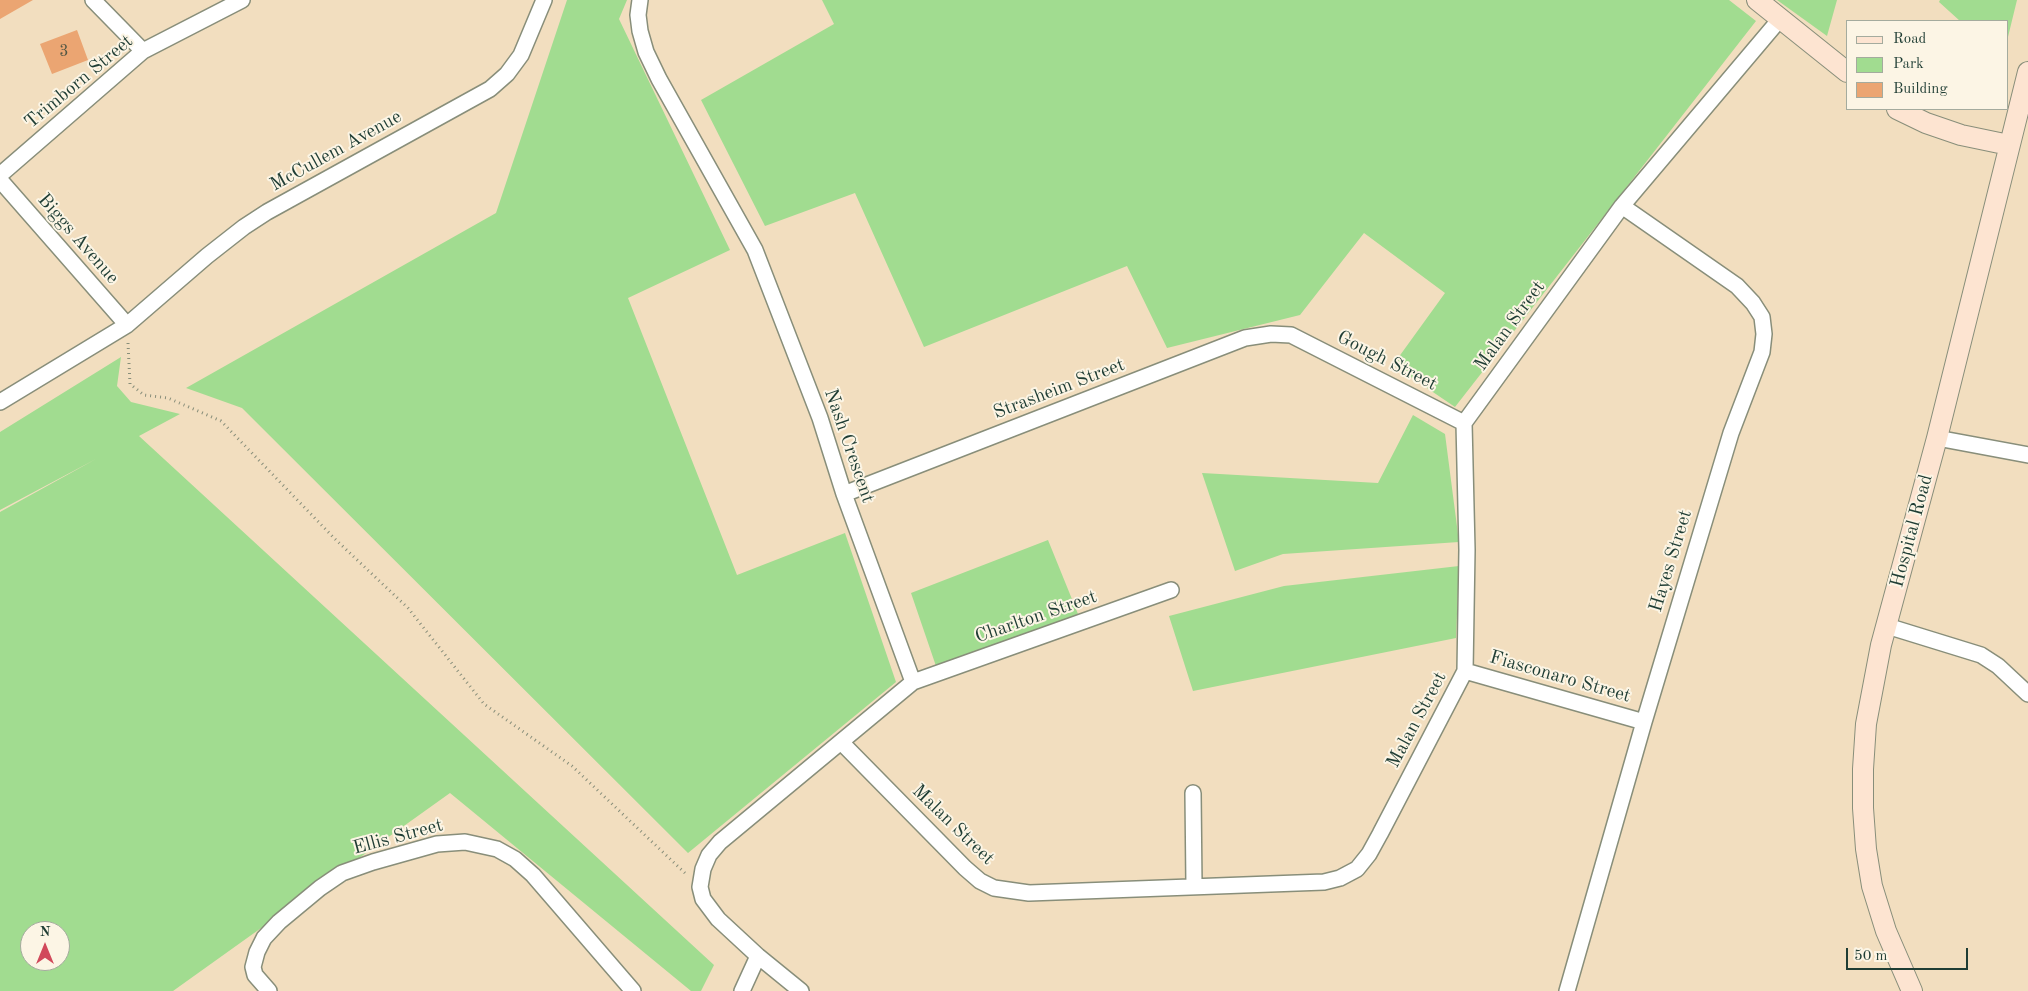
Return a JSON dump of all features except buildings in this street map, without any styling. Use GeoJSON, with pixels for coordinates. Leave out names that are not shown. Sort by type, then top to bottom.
{"type":"FeatureCollection","features":[{"type":"Feature","properties":{"kind":"main road"},"geometry":{"type":"LineString","coordinates":[[1757,0],[1846,71]]}},
{"type":"Feature","properties":{"kind":"main road","name":"Hospital Road"},"geometry":{"type":"LineString","coordinates":[[1912,991],[1886,932],[1872,886],[1866,848],[1863,769],[1866,724],[1876,667],[1937,438],[2008,145],[2028,72]]}},
{"type":"Feature","properties":{"kind":"main road"},"geometry":{"type":"LineString","coordinates":[[1899,110],[1926,123],[1961,135],[2008,145]]}},
{"type":"Feature","properties":{"kind":"street"},"geometry":{"type":"LineString","coordinates":[[93,0],[143,51]]}},
{"type":"Feature","properties":{"kind":"street","name":"Trimborn Street"},"geometry":{"type":"LineString","coordinates":[[0,175],[143,51],[242,0]]}},
{"type":"Feature","properties":{"kind":"street","name":"McCullem Avenue"},"geometry":{"type":"LineString","coordinates":[[0,402],[127,324],[207,256],[252,222],[490,89],[507,74],[521,55],[544,0]]}},
{"type":"Feature","properties":{"kind":"street","name":"Nash Crescent"},"geometry":{"type":"LineString","coordinates":[[640,0],[638,15],[646,52],[659,79],[755,250],[820,418],[844,494],[913,682]]}},
{"type":"Feature","properties":{"kind":"street","name":"Malan Street"},"geometry":{"type":"LineString","coordinates":[[841,742],[965,868],[980,881],[994,888],[1029,893],[1324,882],[1340,878],[1357,869],[1369,854],[1380,834],[1465,671],[1468,550],[1464,423],[1622,206],[1780,19]]}},
{"type":"Feature","properties":{"kind":"street","name":"Biggs Avenue"},"geometry":{"type":"LineString","coordinates":[[0,180],[127,324]]}},
{"type":"Feature","properties":{"kind":"street","name":"Hayes Street"},"geometry":{"type":"LineString","coordinates":[[1567,991],[1644,722],[1731,433],[1762,352],[1764,334],[1762,317],[1753,302],[1737,286],[1622,206]]}},
{"type":"Feature","properties":{"kind":"street","name":"Strasheim Street"},"geometry":{"type":"LineString","coordinates":[[844,494],[1245,338],[1271,334],[1291,335]]}},
{"type":"Feature","properties":{"kind":"street","name":"Gough Street"},"geometry":{"type":"LineString","coordinates":[[1291,335],[1464,423]]}},
{"type":"Feature","properties":{"kind":"street"},"geometry":{"type":"LineString","coordinates":[[1937,438],[2028,455]]}},
{"type":"Feature","properties":{"kind":"street","name":"Charlton Street"},"geometry":{"type":"LineString","coordinates":[[913,682],[1171,590]]}},
{"type":"Feature","properties":{"kind":"street"},"geometry":{"type":"LineString","coordinates":[[1887,626],[1980,655],[1998,666],[2028,694]]}},
{"type":"Feature","properties":{"kind":"street","name":"Fiasconaro Street"},"geometry":{"type":"LineString","coordinates":[[1465,671],[1644,722]]}},
{"type":"Feature","properties":{"kind":"street"},"geometry":{"type":"LineString","coordinates":[[801,991],[758,956],[718,919],[703,898],[700,887],[700,877],[705,862],[720,842],[913,682]]}},
{"type":"Feature","properties":{"kind":"street"},"geometry":{"type":"LineString","coordinates":[[1193,793],[1194,886]]}},
{"type":"Feature","properties":{"kind":"street","name":"Ellis Street"},"geometry":{"type":"LineString","coordinates":[[269,991],[255,975],[253,960],[264,938],[299,904],[342,873],[437,844],[465,842],[497,849],[515,859],[532,875],[633,991]]}},
{"type":"Feature","properties":{"kind":"street"},"geometry":{"type":"LineString","coordinates":[[742,991],[758,956]]}},
{"type":"Feature","properties":{"kind":"path"},"geometry":{"type":"LineString","coordinates":[[127,324],[130,384],[144,395],[168,398],[221,420],[328,532],[408,608],[484,704],[572,766],[700,887]]}},
{"type":"Feature","properties":{"kind":"green space"},"geometry":{"type":"Polygon","coordinates":[[[567,0],[627,0],[619,19],[730,250],[628,298],[737,575],[845,533],[896,682],[688,853],[242,408],[186,388],[496,213],[567,0]]]}},
{"type":"Feature","properties":{"kind":"green space"},"geometry":{"type":"Polygon","coordinates":[[[822,0],[1729,0],[1756,21],[1455,407],[1393,365],[1445,293],[1364,233],[1300,315],[1167,348],[1127,266],[924,347],[855,193],[765,226],[701,100],[834,24],[822,0]]]}},
{"type":"Feature","properties":{"kind":"green space"},"geometry":{"type":"Polygon","coordinates":[[[1777,0],[1837,0],[1827,36],[1777,0]]]}},
{"type":"Feature","properties":{"kind":"green space"},"geometry":{"type":"Polygon","coordinates":[[[1940,0],[2017,0],[2008,37],[2008,20],[1959,20],[1939,2],[1940,0]]]}},
{"type":"Feature","properties":{"kind":"green space"},"geometry":{"type":"Polygon","coordinates":[[[121,357],[117,386],[131,402],[180,414],[139,436],[714,965],[701,991],[691,991],[450,793],[173,991],[0,991],[0,512],[96,459],[0,510],[0,432],[121,357]]]}},
{"type":"Feature","properties":{"kind":"green space"},"geometry":{"type":"Polygon","coordinates":[[[1413,415],[1445,434],[1459,542],[1283,554],[1235,571],[1202,473],[1378,483],[1413,415]]]}},
{"type":"Feature","properties":{"kind":"green space"},"geometry":{"type":"Polygon","coordinates":[[[1048,540],[1078,614],[937,669],[911,593],[1048,540]]]}},
{"type":"Feature","properties":{"kind":"green space"},"geometry":{"type":"Polygon","coordinates":[[[1459,566],[1456,638],[1193,691],[1169,616],[1284,586],[1459,566]]]}}]}
